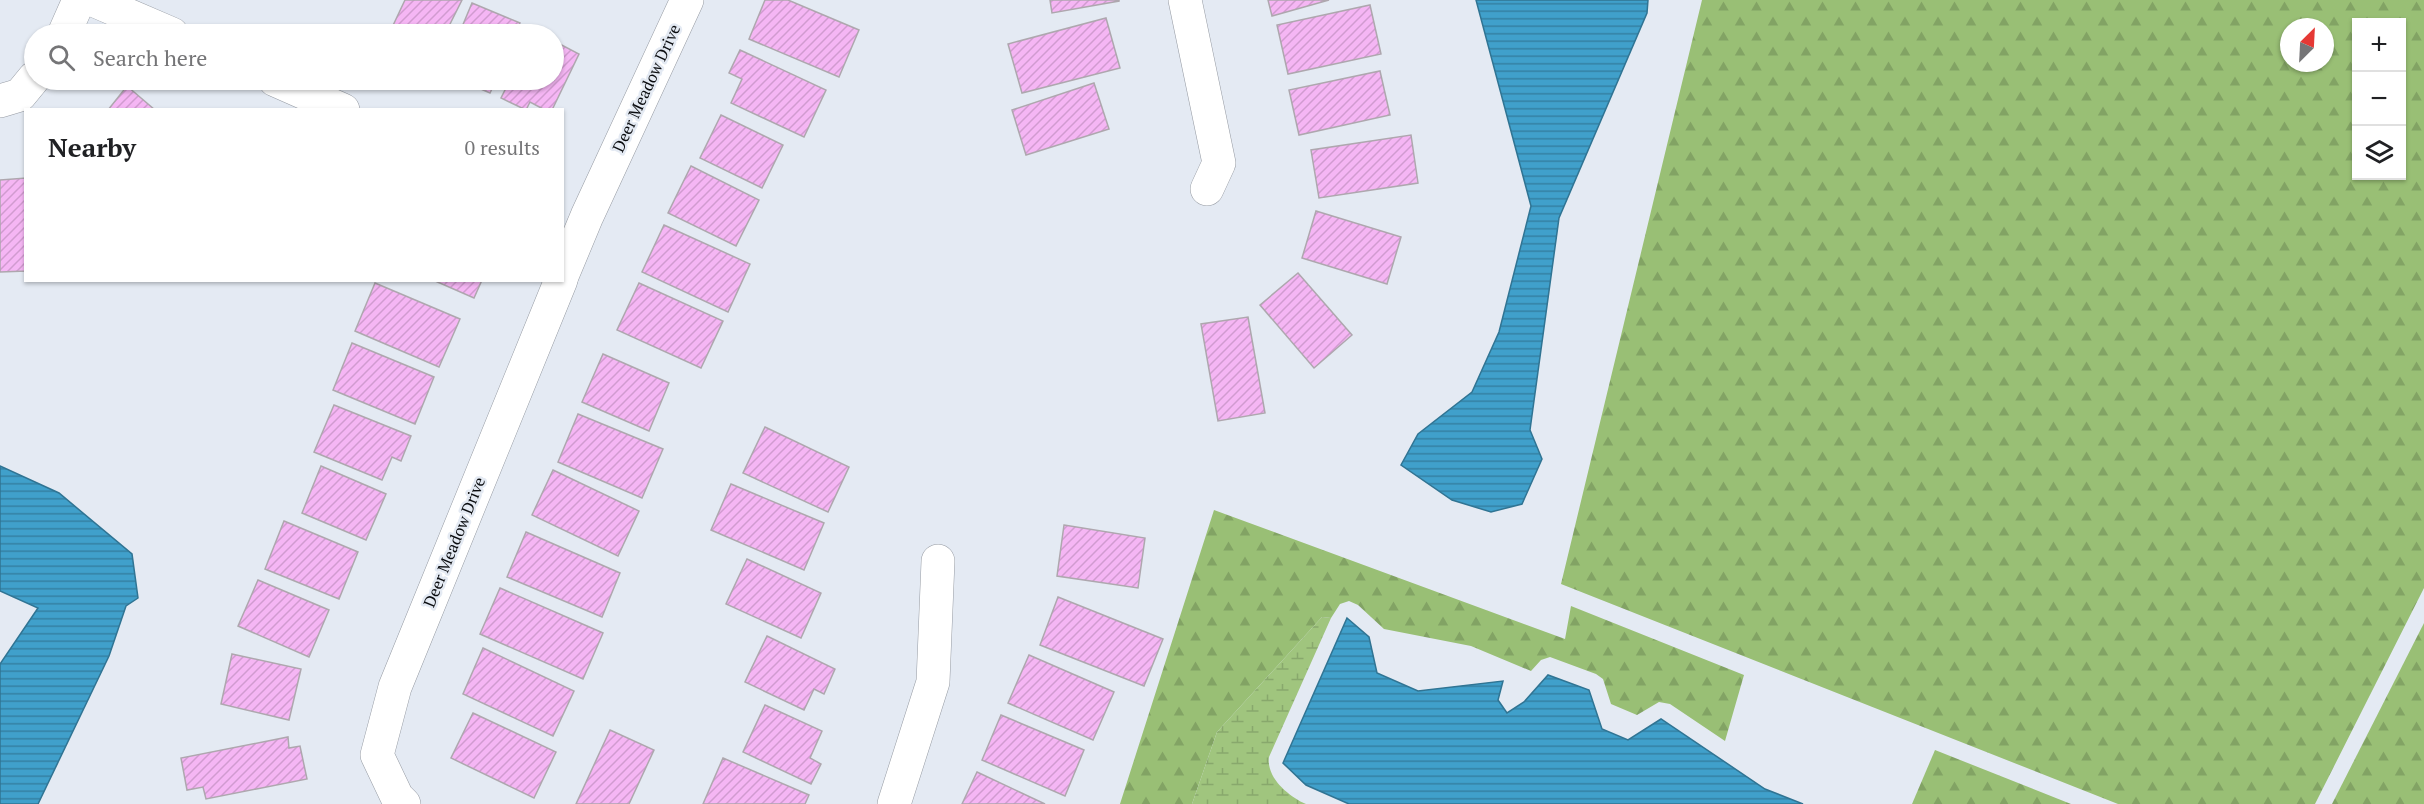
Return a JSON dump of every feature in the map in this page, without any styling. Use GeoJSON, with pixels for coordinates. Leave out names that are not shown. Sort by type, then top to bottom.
{"type":"FeatureCollection","features":[{"type":"Feature","properties":{"kind":"street"},"geometry":{"type":"LineString","coordinates":[[68,24],[79,0]]}},
{"type":"Feature","properties":{"kind":"street"},"geometry":{"type":"LineString","coordinates":[[93,0],[149,24]]}},
{"type":"Feature","properties":{"kind":"street","name":"Deer Meadow Drive"},"geometry":{"type":"LineString","coordinates":[[564,266],[575,211],[687,0]]}},
{"type":"Feature","properties":{"kind":"street"},"geometry":{"type":"LineString","coordinates":[[1185,0],[1219,163],[1207,189]]}},
{"type":"Feature","properties":{"kind":"street"},"geometry":{"type":"LineString","coordinates":[[0,101],[20,95],[24,90]]}},
{"type":"Feature","properties":{"kind":"street"},"geometry":{"type":"LineString","coordinates":[[298,90],[338,108]]}},
{"type":"Feature","properties":{"kind":"street","name":"Deer Meadow Drive"},"geometry":{"type":"LineString","coordinates":[[404,804],[397,796],[377,755],[395,687],[560,282]]}},
{"type":"Feature","properties":{"kind":"street"},"geometry":{"type":"LineString","coordinates":[[894,804],[933,682],[938,561]]}},
{"type":"Feature","properties":{"kind":"green space"},"geometry":{"type":"Polygon","coordinates":[[[1702,0],[2424,0],[2424,588],[2315,804],[2118,804],[1561,584],[1702,0]]]}},
{"type":"Feature","properties":{"kind":"green space"},"geometry":{"type":"Polygon","coordinates":[[[1214,510],[1565,639],[1571,606],[1744,675],[1725,741],[1670,704],[1659,702],[1637,715],[1611,704],[1603,679],[1596,674],[1550,657],[1541,660],[1531,671],[1471,646],[1384,629],[1358,605],[1349,601],[1340,604],[1331,618],[1322,617],[1217,732],[1192,804],[1120,804],[1214,510]]]}},
{"type":"Feature","properties":{"kind":"green space"},"geometry":{"type":"Polygon","coordinates":[[[1322,617],[1331,618],[1269,757],[1271,772],[1275,779],[1292,796],[1306,804],[1192,804],[1217,732],[1322,617]]]}},
{"type":"Feature","properties":{"kind":"green space"},"geometry":{"type":"Polygon","coordinates":[[[2424,623],[2424,804],[2332,804],[2424,623]]]}},
{"type":"Feature","properties":{"kind":"green space"},"geometry":{"type":"Polygon","coordinates":[[[1935,750],[2071,804],[1912,804],[1935,750]]]}},
{"type":"Feature","properties":{"kind":"water"},"geometry":{"type":"Polygon","coordinates":[[[1476,0],[1648,0],[1647,13],[1559,218],[1530,430],[1542,459],[1522,504],[1491,512],[1452,500],[1401,465],[1418,434],[1472,392],[1499,332],[1531,206],[1476,0]]]}},
{"type":"Feature","properties":{"kind":"water"},"geometry":{"type":"Polygon","coordinates":[[[0,466],[59,493],[132,554],[138,598],[126,606],[109,656],[38,804],[0,804],[0,664],[38,608],[0,591],[0,466]]]}},
{"type":"Feature","properties":{"kind":"water"},"geometry":{"type":"Polygon","coordinates":[[[1347,618],[1369,637],[1377,673],[1418,691],[1503,681],[1498,700],[1507,713],[1524,702],[1548,675],[1589,690],[1602,729],[1628,740],[1661,719],[1765,789],[1803,804],[1349,804],[1306,785],[1283,763],[1347,618]]]}},
{"type":"Feature","properties":{"kind":"building"},"geometry":{"type":"Polygon","coordinates":[[[405,0],[462,0],[450,24],[394,24],[405,0]]]}},
{"type":"Feature","properties":{"kind":"building"},"geometry":{"type":"Polygon","coordinates":[[[765,0],[788,0],[859,30],[839,77],[749,39],[765,0]]]}},
{"type":"Feature","properties":{"kind":"building"},"geometry":{"type":"Polygon","coordinates":[[[1050,0],[1119,0],[1119,1],[1052,13],[1050,0]]]}},
{"type":"Feature","properties":{"kind":"building"},"geometry":{"type":"Polygon","coordinates":[[[1268,0],[1329,0],[1272,16],[1268,0]]]}},
{"type":"Feature","properties":{"kind":"building"},"geometry":{"type":"Polygon","coordinates":[[[472,3],[520,23],[520,24],[463,24],[472,3]]]}},
{"type":"Feature","properties":{"kind":"building"},"geometry":{"type":"Polygon","coordinates":[[[1370,5],[1381,54],[1288,74],[1277,25],[1370,5]]]}},
{"type":"Feature","properties":{"kind":"building"},"geometry":{"type":"Polygon","coordinates":[[[1106,18],[1120,68],[1022,93],[1008,44],[1106,18]]]}},
{"type":"Feature","properties":{"kind":"building"},"geometry":{"type":"Polygon","coordinates":[[[564,46],[579,54],[564,85],[564,46]]]}},
{"type":"Feature","properties":{"kind":"building"},"geometry":{"type":"Polygon","coordinates":[[[740,50],[826,90],[804,137],[731,103],[742,79],[729,73],[740,50]]]}},
{"type":"Feature","properties":{"kind":"building"},"geometry":{"type":"Polygon","coordinates":[[[1380,71],[1390,115],[1299,135],[1289,90],[1380,71]]]}},
{"type":"Feature","properties":{"kind":"building"},"geometry":{"type":"Polygon","coordinates":[[[1094,83],[1109,129],[1026,155],[1012,110],[1094,83]]]}},
{"type":"Feature","properties":{"kind":"building"},"geometry":{"type":"Polygon","coordinates":[[[124,90],[132,90],[153,108],[110,108],[124,90]]]}},
{"type":"Feature","properties":{"kind":"building"},"geometry":{"type":"Polygon","coordinates":[[[505,90],[562,90],[553,108],[541,108],[530,102],[527,108],[522,108],[501,98],[505,90]]]}},
{"type":"Feature","properties":{"kind":"building"},"geometry":{"type":"Polygon","coordinates":[[[721,115],[783,145],[762,188],[700,158],[721,115]]]}},
{"type":"Feature","properties":{"kind":"building"},"geometry":{"type":"Polygon","coordinates":[[[1411,135],[1418,183],[1319,198],[1311,150],[1411,135]]]}},
{"type":"Feature","properties":{"kind":"building"},"geometry":{"type":"Polygon","coordinates":[[[691,166],[759,200],[736,246],[668,213],[691,166]]]}},
{"type":"Feature","properties":{"kind":"building"},"geometry":{"type":"Polygon","coordinates":[[[24,178],[24,271],[0,272],[0,180],[24,178]]]}},
{"type":"Feature","properties":{"kind":"building"},"geometry":{"type":"Polygon","coordinates":[[[1316,211],[1401,237],[1387,284],[1302,258],[1316,211]]]}},
{"type":"Feature","properties":{"kind":"building"},"geometry":{"type":"Polygon","coordinates":[[[664,225],[750,264],[728,312],[642,272],[664,225]]]}},
{"type":"Feature","properties":{"kind":"building"},"geometry":{"type":"Polygon","coordinates":[[[1298,273],[1352,335],[1314,368],[1260,305],[1298,273]]]}},
{"type":"Feature","properties":{"kind":"building"},"geometry":{"type":"Polygon","coordinates":[[[438,282],[481,282],[474,298],[438,282]]]}},
{"type":"Feature","properties":{"kind":"building"},"geometry":{"type":"Polygon","coordinates":[[[375,283],[460,319],[439,367],[355,331],[375,283]]]}},
{"type":"Feature","properties":{"kind":"building"},"geometry":{"type":"Polygon","coordinates":[[[639,283],[723,321],[701,368],[617,330],[639,283]]]}},
{"type":"Feature","properties":{"kind":"building"},"geometry":{"type":"Polygon","coordinates":[[[1248,317],[1265,413],[1218,421],[1201,324],[1248,317]]]}},
{"type":"Feature","properties":{"kind":"building"},"geometry":{"type":"Polygon","coordinates":[[[352,343],[434,377],[415,424],[333,390],[352,343]]]}},
{"type":"Feature","properties":{"kind":"building"},"geometry":{"type":"Polygon","coordinates":[[[603,354],[669,383],[649,431],[582,402],[603,354]]]}},
{"type":"Feature","properties":{"kind":"building"},"geometry":{"type":"Polygon","coordinates":[[[334,405],[411,436],[401,461],[392,457],[382,480],[314,452],[334,405]]]}},
{"type":"Feature","properties":{"kind":"building"},"geometry":{"type":"Polygon","coordinates":[[[578,414],[663,449],[642,498],[558,462],[578,414]]]}},
{"type":"Feature","properties":{"kind":"building"},"geometry":{"type":"Polygon","coordinates":[[[765,427],[849,467],[828,512],[743,473],[765,427]]]}},
{"type":"Feature","properties":{"kind":"building"},"geometry":{"type":"Polygon","coordinates":[[[321,466],[386,494],[366,540],[302,513],[321,466]]]}},
{"type":"Feature","properties":{"kind":"building"},"geometry":{"type":"Polygon","coordinates":[[[553,470],[639,511],[618,556],[532,515],[553,470]]]}},
{"type":"Feature","properties":{"kind":"building"},"geometry":{"type":"Polygon","coordinates":[[[731,484],[824,523],[804,570],[711,530],[731,484]]]}},
{"type":"Feature","properties":{"kind":"building"},"geometry":{"type":"Polygon","coordinates":[[[284,521],[358,552],[339,599],[265,569],[284,521]]]}},
{"type":"Feature","properties":{"kind":"building"},"geometry":{"type":"Polygon","coordinates":[[[1064,525],[1145,538],[1138,588],[1057,576],[1064,525]]]}},
{"type":"Feature","properties":{"kind":"building"},"geometry":{"type":"Polygon","coordinates":[[[526,532],[620,573],[602,617],[507,577],[526,532]]]}},
{"type":"Feature","properties":{"kind":"building"},"geometry":{"type":"Polygon","coordinates":[[[747,559],[821,593],[801,638],[726,604],[747,559]]]}},
{"type":"Feature","properties":{"kind":"building"},"geometry":{"type":"Polygon","coordinates":[[[258,580],[329,610],[309,657],[238,626],[258,580]]]}},
{"type":"Feature","properties":{"kind":"building"},"geometry":{"type":"Polygon","coordinates":[[[500,588],[603,633],[583,679],[480,634],[500,588]]]}},
{"type":"Feature","properties":{"kind":"building"},"geometry":{"type":"Polygon","coordinates":[[[1058,597],[1163,639],[1144,686],[1040,645],[1058,597]]]}},
{"type":"Feature","properties":{"kind":"building"},"geometry":{"type":"Polygon","coordinates":[[[767,636],[835,669],[824,694],[814,689],[804,710],[745,682],[767,636]]]}},
{"type":"Feature","properties":{"kind":"building"},"geometry":{"type":"Polygon","coordinates":[[[483,648],[574,691],[553,736],[463,694],[483,648]]]}},
{"type":"Feature","properties":{"kind":"building"},"geometry":{"type":"Polygon","coordinates":[[[232,654],[301,669],[289,720],[221,704],[232,654]]]}},
{"type":"Feature","properties":{"kind":"building"},"geometry":{"type":"Polygon","coordinates":[[[1029,655],[1114,692],[1093,740],[1008,703],[1029,655]]]}},
{"type":"Feature","properties":{"kind":"building"},"geometry":{"type":"Polygon","coordinates":[[[765,705],[822,731],[810,758],[821,764],[811,784],[743,752],[765,705]]]}},
{"type":"Feature","properties":{"kind":"building"},"geometry":{"type":"Polygon","coordinates":[[[473,713],[556,752],[534,798],[451,758],[473,713]]]}},
{"type":"Feature","properties":{"kind":"building"},"geometry":{"type":"Polygon","coordinates":[[[1001,715],[1084,750],[1065,796],[982,760],[1001,715]]]}},
{"type":"Feature","properties":{"kind":"building"},"geometry":{"type":"Polygon","coordinates":[[[610,730],[654,750],[629,804],[576,804],[610,730]]]}},
{"type":"Feature","properties":{"kind":"building"},"geometry":{"type":"Polygon","coordinates":[[[288,737],[289,748],[300,746],[307,779],[206,799],[203,787],[187,790],[181,758],[288,737]]]}},
{"type":"Feature","properties":{"kind":"building"},"geometry":{"type":"Polygon","coordinates":[[[723,758],[809,795],[805,804],[703,804],[723,758]]]}},
{"type":"Feature","properties":{"kind":"building"},"geometry":{"type":"Polygon","coordinates":[[[977,772],[1045,804],[962,804],[977,772]]]}}]}
